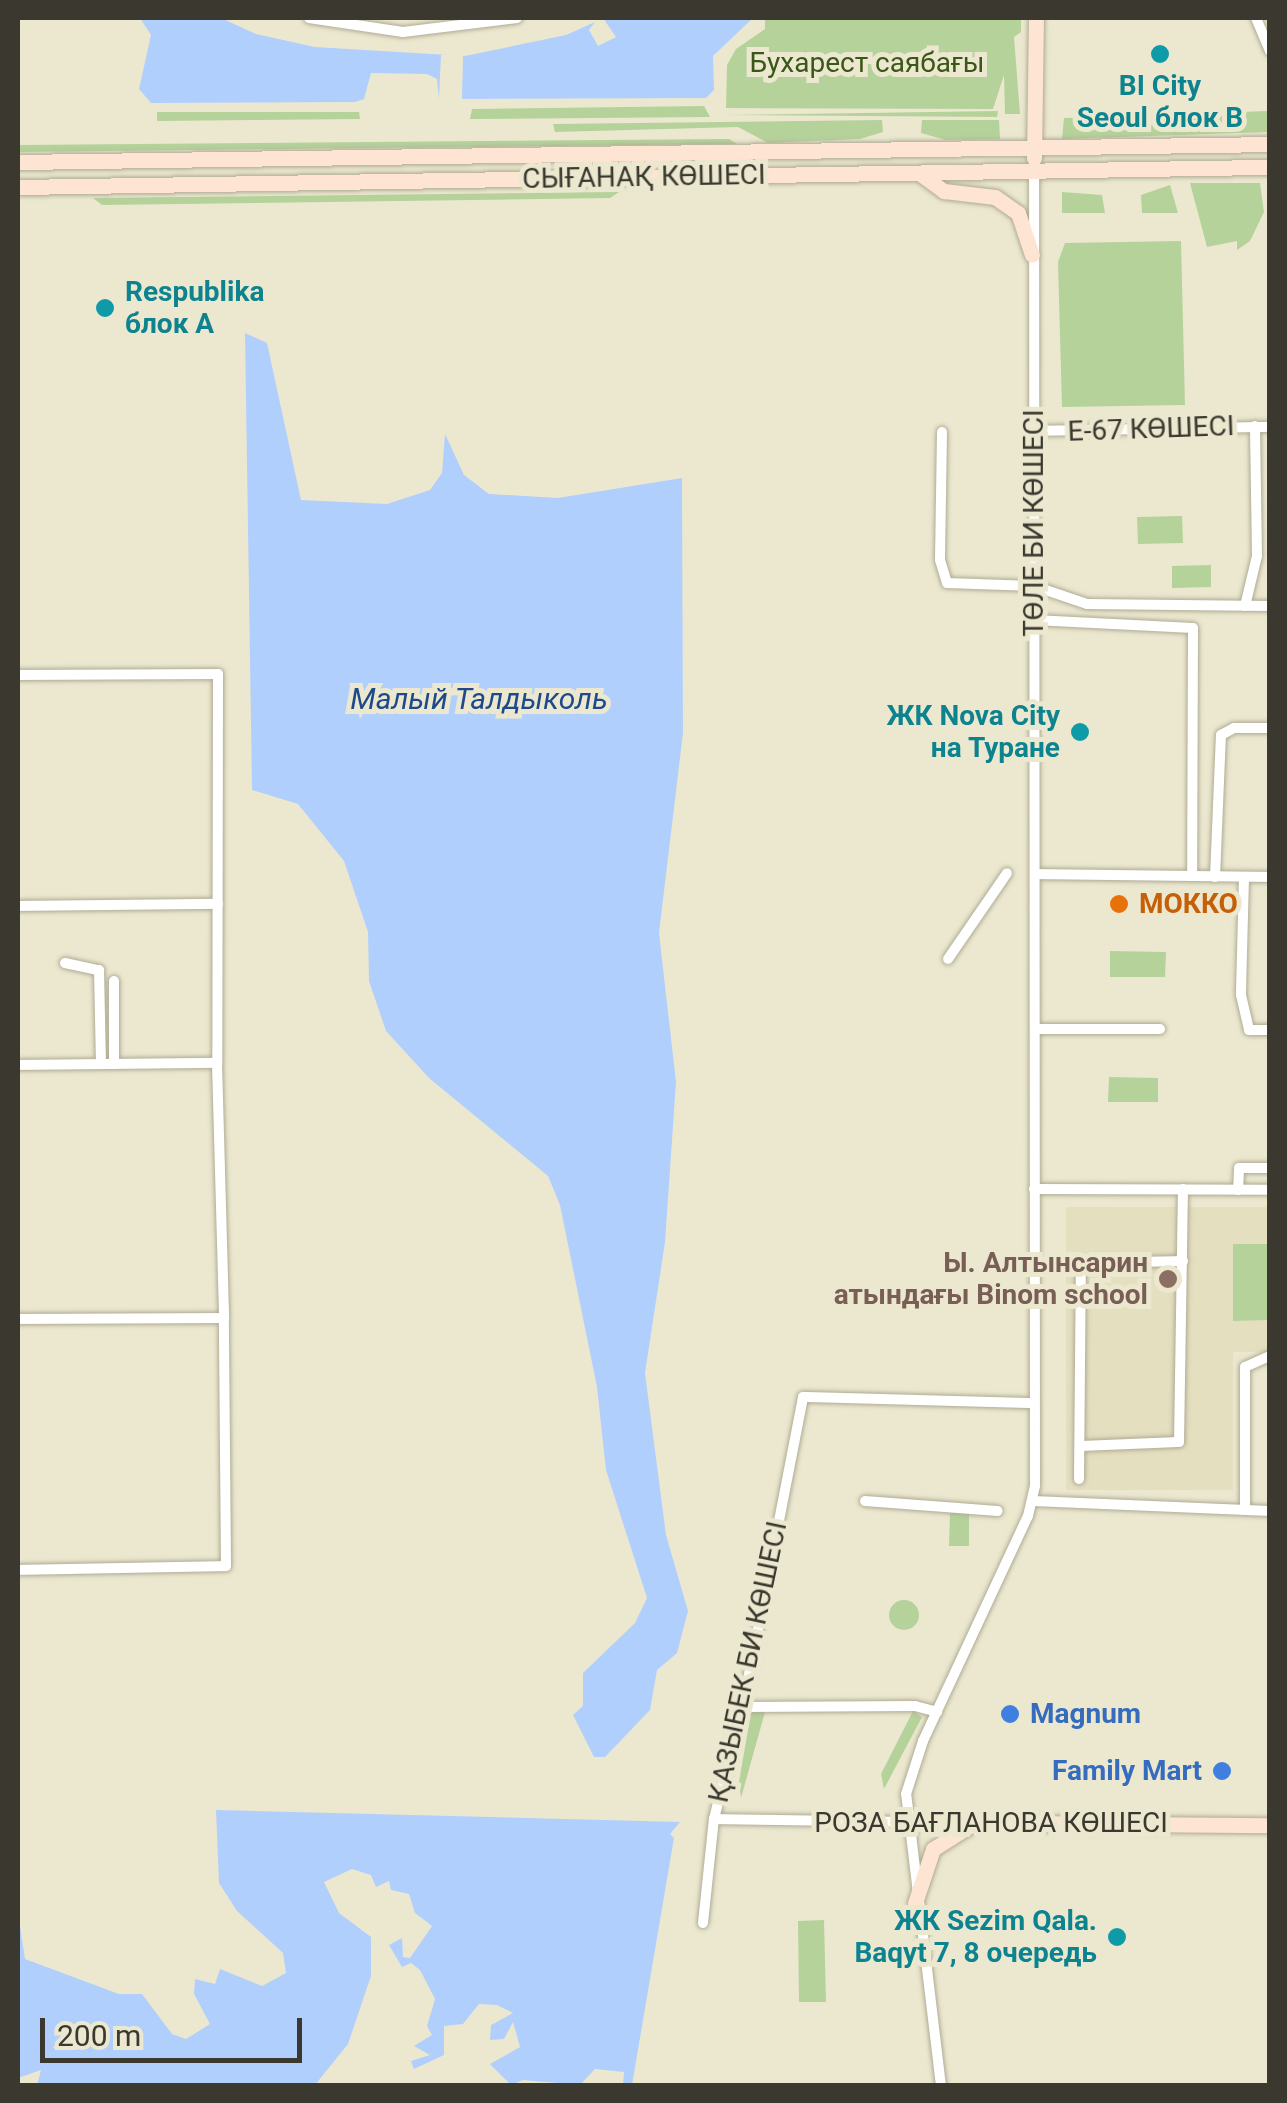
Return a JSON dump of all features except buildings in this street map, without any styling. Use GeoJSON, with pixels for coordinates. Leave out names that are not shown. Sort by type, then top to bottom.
{"type":"FeatureCollection","features":[{"type":"Feature","properties":{"kind":"main road"},"geometry":{"type":"LineString","coordinates":[[1034,172],[1036,21]]}},
{"type":"Feature","properties":{"kind":"main road","name":"СЫҒАНАҚ КӨШЕСІ"},"geometry":{"type":"LineString","coordinates":[[18,162],[1270,144]]}},
{"type":"Feature","properties":{"kind":"main road","name":"СЫҒАНАҚ КӨШЕСІ"},"geometry":{"type":"LineString","coordinates":[[18,187],[1270,167]]}},
{"type":"Feature","properties":{"kind":"main road"},"geometry":{"type":"LineString","coordinates":[[919,174],[944,191],[995,197],[1018,213],[1032,255]]}},
{"type":"Feature","properties":{"kind":"main road"},"geometry":{"type":"LineString","coordinates":[[916,1903],[934,1849],[978,1820]]}},
{"type":"Feature","properties":{"kind":"main road","name":"РОЗА БАҒЛАНОВА КӨШЕСІ"},"geometry":{"type":"LineString","coordinates":[[906,1822],[1270,1825]]}},
{"type":"Feature","properties":{"kind":"street"},"geometry":{"type":"LineString","coordinates":[[309,18],[403,32],[516,18]]}},
{"type":"Feature","properties":{"kind":"street"},"geometry":{"type":"LineString","coordinates":[[1256,18],[1270,51]]}},
{"type":"Feature","properties":{"kind":"street","name":"ТӨЛЕ БИ КӨШЕСІ"},"geometry":{"type":"LineString","coordinates":[[1033,1500],[1034,172]]}},
{"type":"Feature","properties":{"kind":"street"},"geometry":{"type":"LineString","coordinates":[[1244,606],[1257,556],[1255,426]]}},
{"type":"Feature","properties":{"kind":"street","name":"Е-67 КӨШЕСІ"},"geometry":{"type":"LineString","coordinates":[[1033,431],[1270,427]]}},
{"type":"Feature","properties":{"kind":"street"},"geometry":{"type":"LineString","coordinates":[[942,432],[943,579],[1034,586],[1087,604],[1270,606]]}},
{"type":"Feature","properties":{"kind":"street"},"geometry":{"type":"LineString","coordinates":[[1034,620],[1193,628],[1192,876]]}},
{"type":"Feature","properties":{"kind":"street"},"geometry":{"type":"LineString","coordinates":[[18,676],[218,674],[216,1063],[226,1566],[18,1570]]}},
{"type":"Feature","properties":{"kind":"street"},"geometry":{"type":"LineString","coordinates":[[1215,877],[1221,735],[1270,728]]}},
{"type":"Feature","properties":{"kind":"street"},"geometry":{"type":"LineString","coordinates":[[948,959],[1007,873]]}},
{"type":"Feature","properties":{"kind":"street"},"geometry":{"type":"LineString","coordinates":[[1036,874],[1270,877]]}},
{"type":"Feature","properties":{"kind":"street"},"geometry":{"type":"LineString","coordinates":[[1244,877],[1241,995],[1249,1030],[1270,1030]]}},
{"type":"Feature","properties":{"kind":"street"},"geometry":{"type":"LineString","coordinates":[[18,906],[218,904]]}},
{"type":"Feature","properties":{"kind":"street"},"geometry":{"type":"LineString","coordinates":[[64,963],[94,966],[102,980],[108,1064]]}},
{"type":"Feature","properties":{"kind":"street"},"geometry":{"type":"LineString","coordinates":[[108,1064],[114,981]]}},
{"type":"Feature","properties":{"kind":"street"},"geometry":{"type":"LineString","coordinates":[[1035,1030],[1160,1029]]}},
{"type":"Feature","properties":{"kind":"street"},"geometry":{"type":"LineString","coordinates":[[18,1065],[216,1063]]}},
{"type":"Feature","properties":{"kind":"street"},"geometry":{"type":"LineString","coordinates":[[1238,1190],[1238,1168],[1270,1168]]}},
{"type":"Feature","properties":{"kind":"street"},"geometry":{"type":"LineString","coordinates":[[1034,1188],[1270,1190]]}},
{"type":"Feature","properties":{"kind":"street"},"geometry":{"type":"LineString","coordinates":[[1080,1446],[1180,1442],[1183,1190]]}},
{"type":"Feature","properties":{"kind":"street"},"geometry":{"type":"LineString","coordinates":[[1079,1479],[1081,1262],[1183,1261]]}},
{"type":"Feature","properties":{"kind":"street"},"geometry":{"type":"LineString","coordinates":[[18,1319],[224,1318]]}},
{"type":"Feature","properties":{"kind":"street"},"geometry":{"type":"LineString","coordinates":[[1245,1510],[1246,1366],[1270,1356]]}},
{"type":"Feature","properties":{"kind":"street","name":"ҚАЗЫБЕК БИ КӨШЕСІ"},"geometry":{"type":"LineString","coordinates":[[702,1924],[714,1818],[742,1707],[801,1402],[806,1394],[1033,1403]]}},
{"type":"Feature","properties":{"kind":"street"},"geometry":{"type":"LineString","coordinates":[[942,2086],[906,1822],[906,1794],[937,1712],[1033,1500],[1270,1511]]}},
{"type":"Feature","properties":{"kind":"street"},"geometry":{"type":"LineString","coordinates":[[865,1501],[998,1510]]}},
{"type":"Feature","properties":{"kind":"street"},"geometry":{"type":"LineString","coordinates":[[742,1707],[915,1706],[937,1712]]}},
{"type":"Feature","properties":{"kind":"street","name":"РОЗА БАҒЛАНОВА КӨШЕСІ"},"geometry":{"type":"LineString","coordinates":[[714,1818],[906,1822]]}},
{"type":"Feature","properties":{"kind":"shaded area","name":"Ы. Алтынсарин атындағы Binom school"},"geometry":{"type":"Polygon","coordinates":[[[1066,1207],[1269,1207],[1269,1352],[1233,1352],[1233,1490],[1066,1490],[1066,1207]]]}},
{"type":"Feature","properties":{"kind":"green space","name":"Бухарест саябағы"},"geometry":{"type":"Polygon","coordinates":[[[765,18],[1021,18],[1021,32],[1014,37],[1020,114],[1005,114],[1004,75],[993,109],[726,108],[727,65],[736,49],[765,29],[765,18]]]}},
{"type":"Feature","properties":{"kind":"green space"},"geometry":{"type":"Polygon","coordinates":[[[704,106],[710,117],[470,119],[472,109],[704,106]]]}},
{"type":"Feature","properties":{"kind":"green space"},"geometry":{"type":"Polygon","coordinates":[[[998,111],[997,117],[722,115],[998,111]]]}},
{"type":"Feature","properties":{"kind":"green space"},"geometry":{"type":"Polygon","coordinates":[[[1269,111],[1269,132],[1062,139],[1064,118],[1269,111]]]}},
{"type":"Feature","properties":{"kind":"green space"},"geometry":{"type":"Polygon","coordinates":[[[157,112],[359,112],[360,119],[157,121],[157,112]]]}},
{"type":"Feature","properties":{"kind":"green space"},"geometry":{"type":"Polygon","coordinates":[[[882,120],[883,132],[860,139],[768,143],[738,127],[555,132],[553,124],[882,120]]]}},
{"type":"Feature","properties":{"kind":"green space"},"geometry":{"type":"Polygon","coordinates":[[[922,120],[999,120],[1000,139],[946,140],[921,133],[922,120]]]}},
{"type":"Feature","properties":{"kind":"green space"},"geometry":{"type":"Polygon","coordinates":[[[729,139],[737,144],[18,152],[18,145],[729,139]]]}},
{"type":"Feature","properties":{"kind":"green space"},"geometry":{"type":"Polygon","coordinates":[[[1190,183],[1260,183],[1264,212],[1250,241],[1237,250],[1237,241],[1207,247],[1190,183]]]}},
{"type":"Feature","properties":{"kind":"green space"},"geometry":{"type":"Polygon","coordinates":[[[1170,185],[1178,213],[1142,213],[1141,195],[1170,185]]]}},
{"type":"Feature","properties":{"kind":"green space"},"geometry":{"type":"Polygon","coordinates":[[[619,192],[610,198],[102,205],[93,198],[619,192]]]}},
{"type":"Feature","properties":{"kind":"green space"},"geometry":{"type":"Polygon","coordinates":[[[1062,192],[1102,195],[1105,213],[1062,213],[1062,192]]]}},
{"type":"Feature","properties":{"kind":"green space"},"geometry":{"type":"Polygon","coordinates":[[[1181,241],[1185,405],[1062,407],[1058,262],[1065,243],[1181,241]]]}},
{"type":"Feature","properties":{"kind":"green space"},"geometry":{"type":"Polygon","coordinates":[[[1182,516],[1183,543],[1138,544],[1137,517],[1182,516]]]}},
{"type":"Feature","properties":{"kind":"green space"},"geometry":{"type":"Polygon","coordinates":[[[1211,565],[1211,587],[1172,588],[1172,566],[1211,565]]]}},
{"type":"Feature","properties":{"kind":"green space"},"geometry":{"type":"Polygon","coordinates":[[[1110,951],[1166,952],[1165,977],[1110,977],[1110,951]]]}},
{"type":"Feature","properties":{"kind":"green space"},"geometry":{"type":"Polygon","coordinates":[[[1109,1077],[1158,1078],[1158,1102],[1108,1102],[1109,1077]]]}},
{"type":"Feature","properties":{"kind":"green space"},"geometry":{"type":"Polygon","coordinates":[[[1233,1244],[1269,1244],[1269,1320],[1233,1321],[1233,1244]]]}},
{"type":"Feature","properties":{"kind":"green space"},"geometry":{"type":"Polygon","coordinates":[[[950,1513],[969,1513],[969,1546],[949,1546],[950,1513]]]}},
{"type":"Feature","properties":{"kind":"green space"},"geometry":{"type":"Polygon","coordinates":[[[904,1600],[914,1605],[919,1615],[914,1625],[904,1630],[894,1625],[889,1615],[894,1605],[904,1600]]]}},
{"type":"Feature","properties":{"kind":"green space"},"geometry":{"type":"Polygon","coordinates":[[[913,1711],[922,1717],[884,1789],[881,1774],[913,1711]]]}},
{"type":"Feature","properties":{"kind":"green space"},"geometry":{"type":"Polygon","coordinates":[[[751,1712],[765,1712],[741,1798],[739,1782],[751,1712]]]}},
{"type":"Feature","properties":{"kind":"green space"},"geometry":{"type":"Polygon","coordinates":[[[824,1920],[826,2002],[799,2002],[798,1921],[824,1920]]]}},
{"type":"Feature","properties":{"kind":"water"},"geometry":{"type":"Polygon","coordinates":[[[140,18],[221,18],[256,34],[315,47],[465,56],[566,35],[595,22],[589,30],[598,46],[616,37],[603,18],[753,18],[713,56],[714,90],[706,98],[439,99],[437,79],[427,74],[371,73],[364,99],[355,102],[151,103],[139,89],[151,35],[140,18]]]}},
{"type":"Feature","properties":{"kind":"water","name":"Малый Талдыколь"},"geometry":{"type":"Polygon","coordinates":[[[245,333],[267,343],[301,500],[387,504],[430,490],[442,473],[445,434],[464,475],[489,494],[558,498],[682,478],[683,733],[659,933],[676,1082],[665,1242],[645,1373],[666,1535],[688,1611],[677,1653],[657,1670],[650,1710],[605,1757],[594,1757],[573,1715],[583,1706],[583,1673],[635,1623],[647,1598],[606,1470],[597,1387],[560,1205],[548,1176],[429,1078],[386,1031],[369,981],[368,932],[344,861],[298,804],[252,790],[245,333]]]}},
{"type":"Feature","properties":{"kind":"water"},"geometry":{"type":"Polygon","coordinates":[[[216,1810],[680,1822],[670,1834],[674,1838],[632,2085],[623,2085],[624,2072],[595,2069],[580,2085],[523,2080],[511,2085],[490,2064],[520,2047],[513,2022],[504,2039],[490,2040],[491,2025],[513,2013],[497,2005],[479,2004],[463,2024],[444,2026],[444,2055],[414,2069],[411,2061],[430,2055],[414,2046],[432,2035],[427,2026],[435,1999],[420,1970],[411,1963],[402,1967],[389,1945],[402,1938],[403,1957],[410,1958],[432,1926],[415,1913],[409,1894],[391,1890],[389,1881],[376,1887],[371,1875],[352,1869],[324,1882],[339,1913],[371,1937],[371,1976],[348,2044],[315,2085],[37,2085],[41,2070],[18,2078],[18,1913],[25,1959],[119,1994],[142,1994],[172,2034],[186,2039],[210,2024],[194,1994],[195,1979],[215,1984],[220,1969],[262,1986],[286,1973],[283,1953],[237,1911],[219,1883],[216,1810]]]}},
{"type":"Feature","properties":{"kind":"pier"},"geometry":{"type":"Polygon","coordinates":[[[441,55],[463,55],[462,100],[439,99],[441,55]]]}},
{"type":"Feature","properties":{"kind":"place","name":"BI City Seoul блок B"},"geometry":{"type":"Point","coordinates":[1160,54]}},
{"type":"Feature","properties":{"kind":"place","name":"Respublika блок А"},"geometry":{"type":"Point","coordinates":[105,308]}},
{"type":"Feature","properties":{"kind":"place","name":"ЖК Nova City на Туране"},"geometry":{"type":"Point","coordinates":[1080,732]}},
{"type":"Feature","properties":{"kind":"place","name":"МОККО"},"geometry":{"type":"Point","coordinates":[1119,904]}},
{"type":"Feature","properties":{"kind":"place","name":"Ы. Алтынсарин атындағы Binom school"},"geometry":{"type":"Point","coordinates":[1168,1279]}},
{"type":"Feature","properties":{"kind":"place","name":"Magnum"},"geometry":{"type":"Point","coordinates":[1010,1714]}},
{"type":"Feature","properties":{"kind":"place","name":"Family Mart"},"geometry":{"type":"Point","coordinates":[1222,1771]}},
{"type":"Feature","properties":{"kind":"place","name":"ЖК Sezim Qala. Baqyt 7, 8 очередь"},"geometry":{"type":"Point","coordinates":[1117,1937]}}]}
